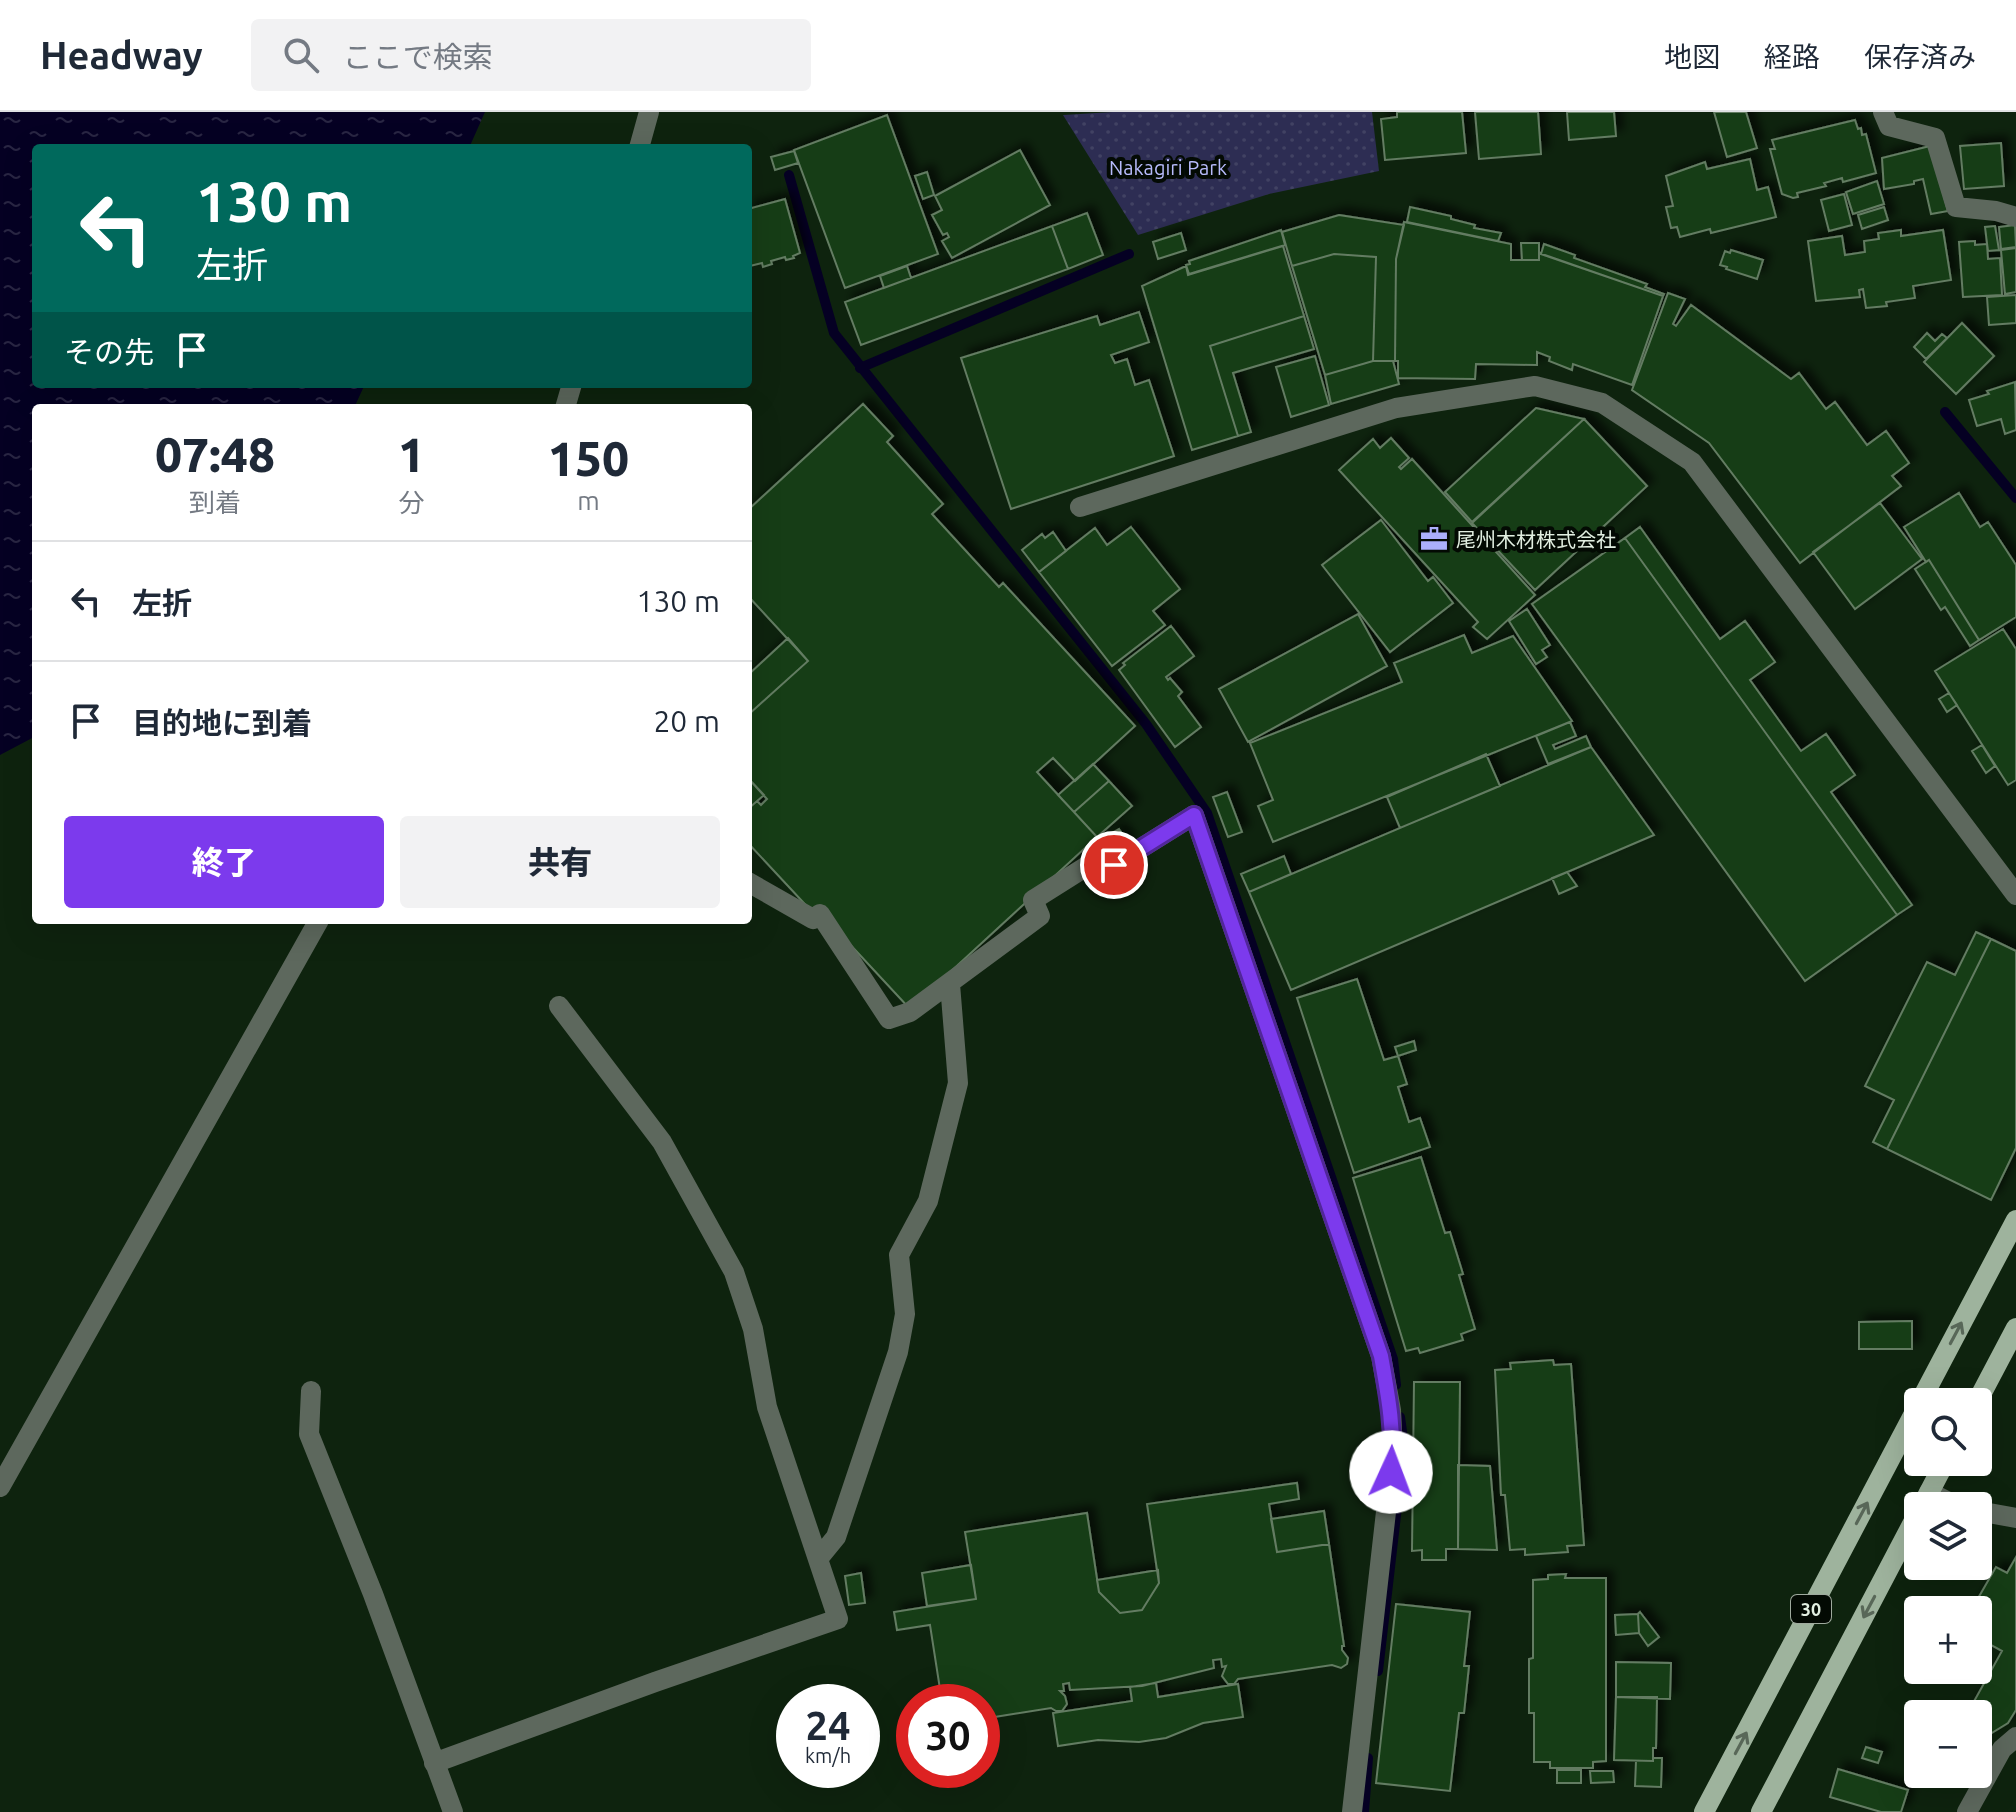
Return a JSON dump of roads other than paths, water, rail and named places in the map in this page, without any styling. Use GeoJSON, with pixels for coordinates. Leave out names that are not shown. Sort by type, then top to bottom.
{"type":"FeatureCollection","features":[{"type":"Feature","properties":{"kind":"main road","name":"30"},"geometry":{"type":"LineString","coordinates":[[1927,1388],[2016,1220]]}},
{"type":"Feature","properties":{"kind":"main road"},"geometry":{"type":"LineString","coordinates":[[1984,1388],[2016,1328]]}},
{"type":"Feature","properties":{"kind":"main road","name":"30"},"geometry":{"type":"LineString","coordinates":[[1704,1812],[1904,1432]]}},
{"type":"Feature","properties":{"kind":"main road","name":"30"},"geometry":{"type":"LineString","coordinates":[[1761,1812],[1904,1540]]}},
{"type":"Feature","properties":{"kind":"street"},"geometry":{"type":"LineString","coordinates":[[640,144],[649,112]]}},
{"type":"Feature","properties":{"kind":"street"},"geometry":{"type":"LineString","coordinates":[[1883,112],[1889,126],[1935,138],[1956,207],[1996,211],[2016,217]]}},
{"type":"Feature","properties":{"kind":"street"},"geometry":{"type":"LineString","coordinates":[[1080,507],[1396,408],[1535,386],[1602,403],[1692,462],[2016,895]]}},
{"type":"Feature","properties":{"kind":"street"},"geometry":{"type":"LineString","coordinates":[[752,884],[813,919],[820,914],[889,1019],[910,1012],[1040,916],[1033,900],[1106,854],[1114,865],[1194,815],[1381,1356],[1391,1410],[1393,1450],[1352,1812]]}},
{"type":"Feature","properties":{"kind":"street"},"geometry":{"type":"LineString","coordinates":[[0,1487],[317,924]]}},
{"type":"Feature","properties":{"kind":"street"},"geometry":{"type":"LineString","coordinates":[[818,1559],[836,1537],[898,1352],[905,1314],[899,1255],[928,1201],[958,1083],[950,984]]}},
{"type":"Feature","properties":{"kind":"street"},"geometry":{"type":"LineString","coordinates":[[434,1763],[838,1619],[767,1407],[753,1329],[734,1272],[662,1142],[559,1006]]}},
{"type":"Feature","properties":{"kind":"street"},"geometry":{"type":"LineString","coordinates":[[311,1391],[309,1434],[373,1594],[453,1812]]}},
{"type":"Feature","properties":{"kind":"street"},"geometry":{"type":"LineString","coordinates":[[1992,1514],[2016,1518]]}},
{"type":"Feature","properties":{"kind":"street"},"geometry":{"type":"LineString","coordinates":[[1967,1812],[2002,1749],[2016,1737]]}},
{"type":"Feature","properties":{"kind":"water"},"geometry":{"type":"Polygon","coordinates":[[[0,112],[485,112],[471,144],[32,144],[32,388],[363,388],[356,404],[32,404],[32,738],[0,755],[0,112]]]}},
{"type":"Feature","properties":{"kind":"waterway"},"geometry":{"type":"LineString","coordinates":[[789,175],[834,333],[1146,724],[1207,813],[1393,1359],[1396,1385]]}},
{"type":"Feature","properties":{"kind":"waterway"},"geometry":{"type":"LineString","coordinates":[[860,368],[1129,254]]}},
{"type":"Feature","properties":{"kind":"waterway"},"geometry":{"type":"LineString","coordinates":[[1945,412],[2016,498]]}},
{"type":"Feature","properties":{"kind":"waterway"},"geometry":{"type":"LineString","coordinates":[[1378,1671],[1404,1446],[1400,1417]]}},
{"type":"Feature","properties":{"kind":"waterway"},"geometry":{"type":"LineString","coordinates":[[1364,1812],[1368,1758]]}},
{"type":"Feature","properties":{"kind":"place","name":"尾州木材株式会社"},"geometry":{"type":"Point","coordinates":[1434,539]}},
{"type":"Feature","properties":{"kind":"park label","name":"Nakagiri Park"},"geometry":{"type":"Point","coordinates":[1168,167]}}]}
